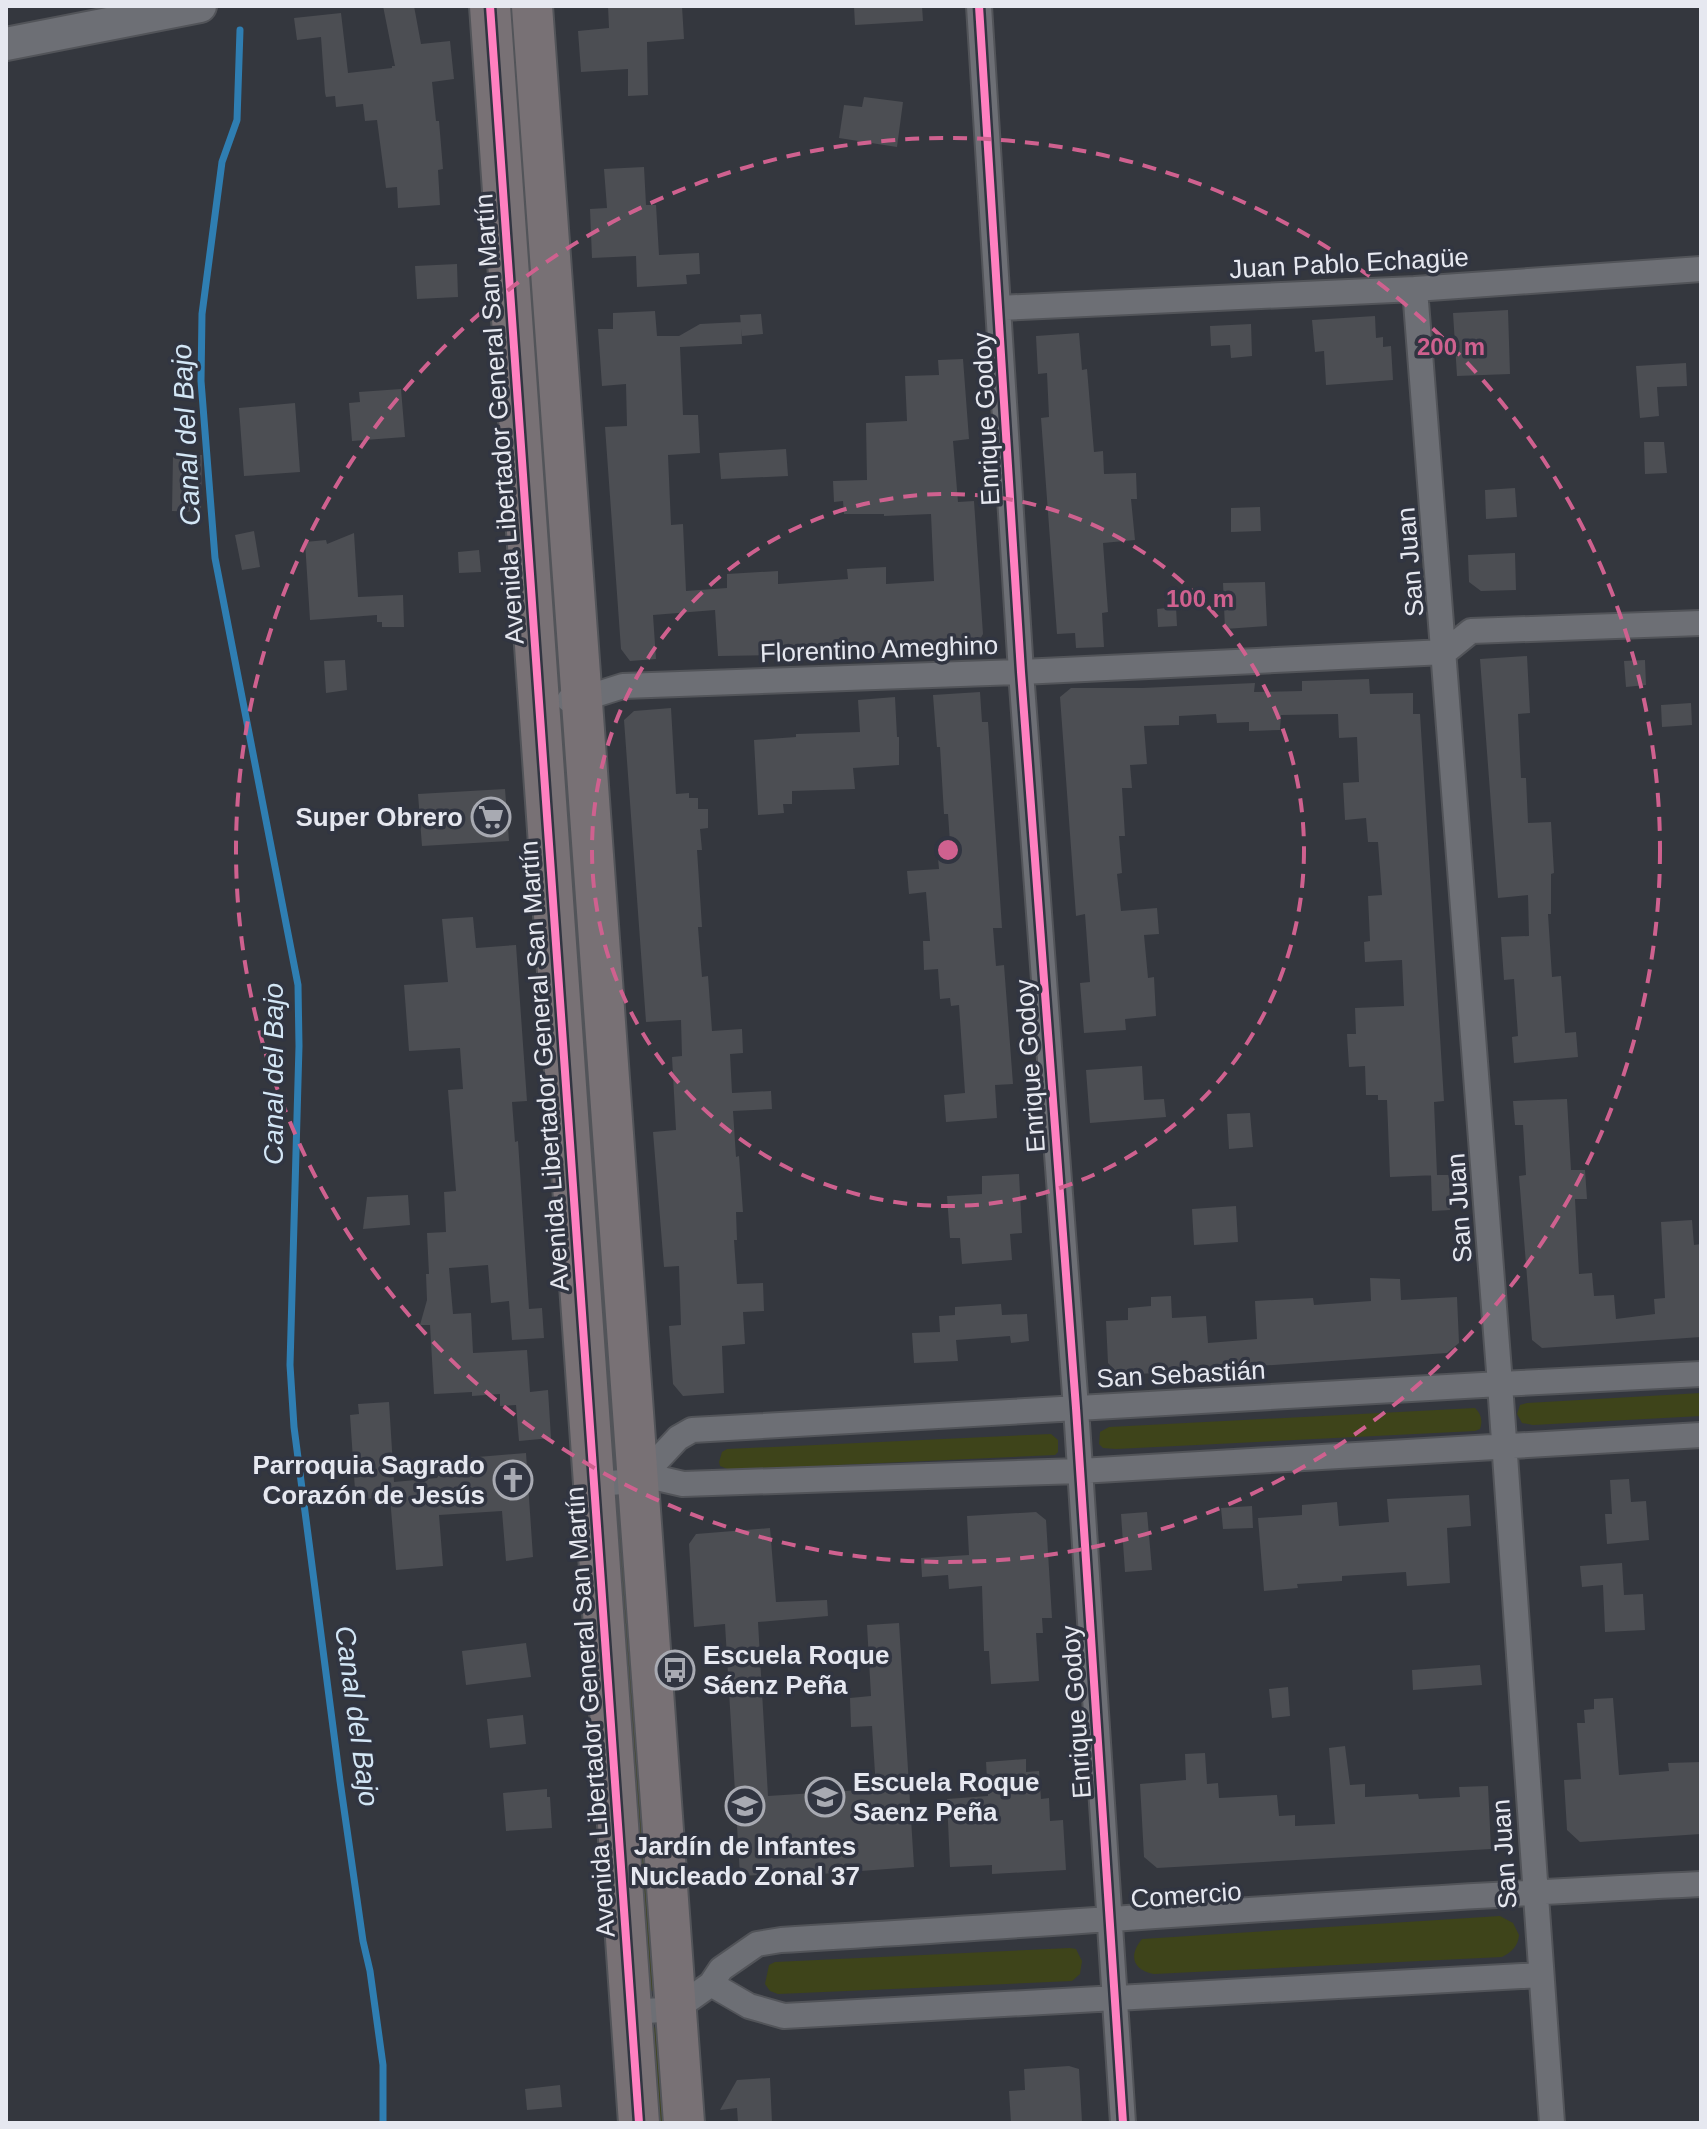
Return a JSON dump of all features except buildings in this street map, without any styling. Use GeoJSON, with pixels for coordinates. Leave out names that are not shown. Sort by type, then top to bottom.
{"type":"FeatureCollection","features":[{"type":"Feature","properties":{"kind":"main road","name":"Avenida Libertador General San Martín"},"geometry":{"type":"LineString","coordinates":[[490,6],[639,2123]]}},
{"type":"Feature","properties":{"kind":"main road"},"geometry":{"type":"LineString","coordinates":[[532,6],[684,2123]]}},
{"type":"Feature","properties":{"kind":"street"},"geometry":{"type":"LineString","coordinates":[[6,44],[200,6]]}},
{"type":"Feature","properties":{"kind":"street","name":"Enrique Godoy"},"geometry":{"type":"LineString","coordinates":[[979,6],[1021,672],[1076,1408],[1123,2123]]}},
{"type":"Feature","properties":{"kind":"street","name":"Juan Pablo Echagüe"},"geometry":{"type":"LineString","coordinates":[[999,308],[1415,289],[1701,269]]}},
{"type":"Feature","properties":{"kind":"street","name":"San Juan"},"geometry":{"type":"LineString","coordinates":[[1415,289],[1500,1384],[1552,2123]]}},
{"type":"Feature","properties":{"kind":"street"},"geometry":{"type":"LineString","coordinates":[[1445,652],[1471,631],[1701,623]]}},
{"type":"Feature","properties":{"kind":"street","name":"Florentino Ameghino"},"geometry":{"type":"LineString","coordinates":[[539,702],[582,699],[623,686],[1021,672],[1445,652]]}},
{"type":"Feature","properties":{"kind":"street","name":"San Sebastián"},"geometry":{"type":"LineString","coordinates":[[638,1481],[678,1438],[692,1430],[1701,1374]]}},
{"type":"Feature","properties":{"kind":"street"},"geometry":{"type":"LineString","coordinates":[[594,1484],[657,1478],[683,1484],[1080,1471],[1701,1435]]}},
{"type":"Feature","properties":{"kind":"street","name":"Comercio"},"geometry":{"type":"LineString","coordinates":[[676,2009],[711,1984],[721,1969],[757,1944],[781,1940],[1535,1891],[1701,1884]]}},
{"type":"Feature","properties":{"kind":"street"},"geometry":{"type":"LineString","coordinates":[[711,1984],[749,2006],[784,2016],[1541,1975]]}},
{"type":"Feature","properties":{"kind":"street"},"geometry":{"type":"LineString","coordinates":[[631,2012],[676,2009]]}},
{"type":"Feature","properties":{"kind":"green space"},"geometry":{"type":"Polygon","coordinates":[[[559,716],[565,717],[618,1465],[613,1467],[559,716]]]}},
{"type":"Feature","properties":{"kind":"green space"},"geometry":{"type":"Polygon","coordinates":[[[1701,1393],[1701,1416],[1533,1425],[1522,1423],[1517,1414],[1520,1405],[1527,1403],[1701,1393]]]}},
{"type":"Feature","properties":{"kind":"green space"},"geometry":{"type":"Polygon","coordinates":[[[1475,1408],[1481,1423],[1480,1429],[1475,1431],[1116,1449],[1103,1448],[1099,1444],[1100,1432],[1109,1427],[1475,1408]]]}},
{"type":"Feature","properties":{"kind":"green space"},"geometry":{"type":"Polygon","coordinates":[[[1051,1434],[1058,1440],[1055,1455],[730,1470],[720,1466],[719,1462],[722,1452],[727,1449],[1051,1434]]]}},
{"type":"Feature","properties":{"kind":"green space"},"geometry":{"type":"Polygon","coordinates":[[[614,1495],[620,1495],[655,1990],[648,1992],[614,1495]]]}},
{"type":"Feature","properties":{"kind":"green space"},"geometry":{"type":"Polygon","coordinates":[[[1500,1916],[1513,1923],[1519,1935],[1514,1948],[1502,1957],[1154,1974],[1137,1966],[1134,1956],[1142,1939],[1500,1916]]]}},
{"type":"Feature","properties":{"kind":"green space"},"geometry":{"type":"Polygon","coordinates":[[[1076,1949],[1082,1961],[1080,1974],[1072,1981],[778,1994],[770,1991],[765,1984],[769,1965],[775,1962],[1076,1949]]]}},
{"type":"Feature","properties":{"kind":"green space"},"geometry":{"type":"Polygon","coordinates":[[[652,2027],[657,2028],[668,2123],[650,2123],[652,2027]]]}},
{"type":"Feature","properties":{"kind":"waterway","name":"Canal del Bajo"},"geometry":{"type":"LineString","coordinates":[[240,30],[237,120],[222,162],[202,314],[201,381],[215,558],[298,985],[290,1365],[294,1427],[340,1781],[383,2065],[383,2123]]}},
{"type":"Feature","properties":{"kind":"cycle path"},"geometry":{"type":"LineString","coordinates":[[490,6],[639,2123]]}},
{"type":"Feature","properties":{"kind":"cycle path"},"geometry":{"type":"LineString","coordinates":[[979,6],[1021,672],[1076,1408],[1123,2123]]}},
{"type":"Feature","properties":{"kind":"place","name":"Super Obrero"},"geometry":{"type":"Point","coordinates":[491,817]}},
{"type":"Feature","properties":{"kind":"place","name":"Parroquia Sagrado Corazón de Jesús"},"geometry":{"type":"Point","coordinates":[513,1480]}},
{"type":"Feature","properties":{"kind":"place","name":"Escuela Roque Sáenz Peña"},"geometry":{"type":"Point","coordinates":[675,1670]}},
{"type":"Feature","properties":{"kind":"place","name":"Escuela Roque Saenz Peña"},"geometry":{"type":"Point","coordinates":[825,1797]}},
{"type":"Feature","properties":{"kind":"place","name":"Jardín de Infantes Nucleado Zonal 37"},"geometry":{"type":"Point","coordinates":[745,1806]}}]}
